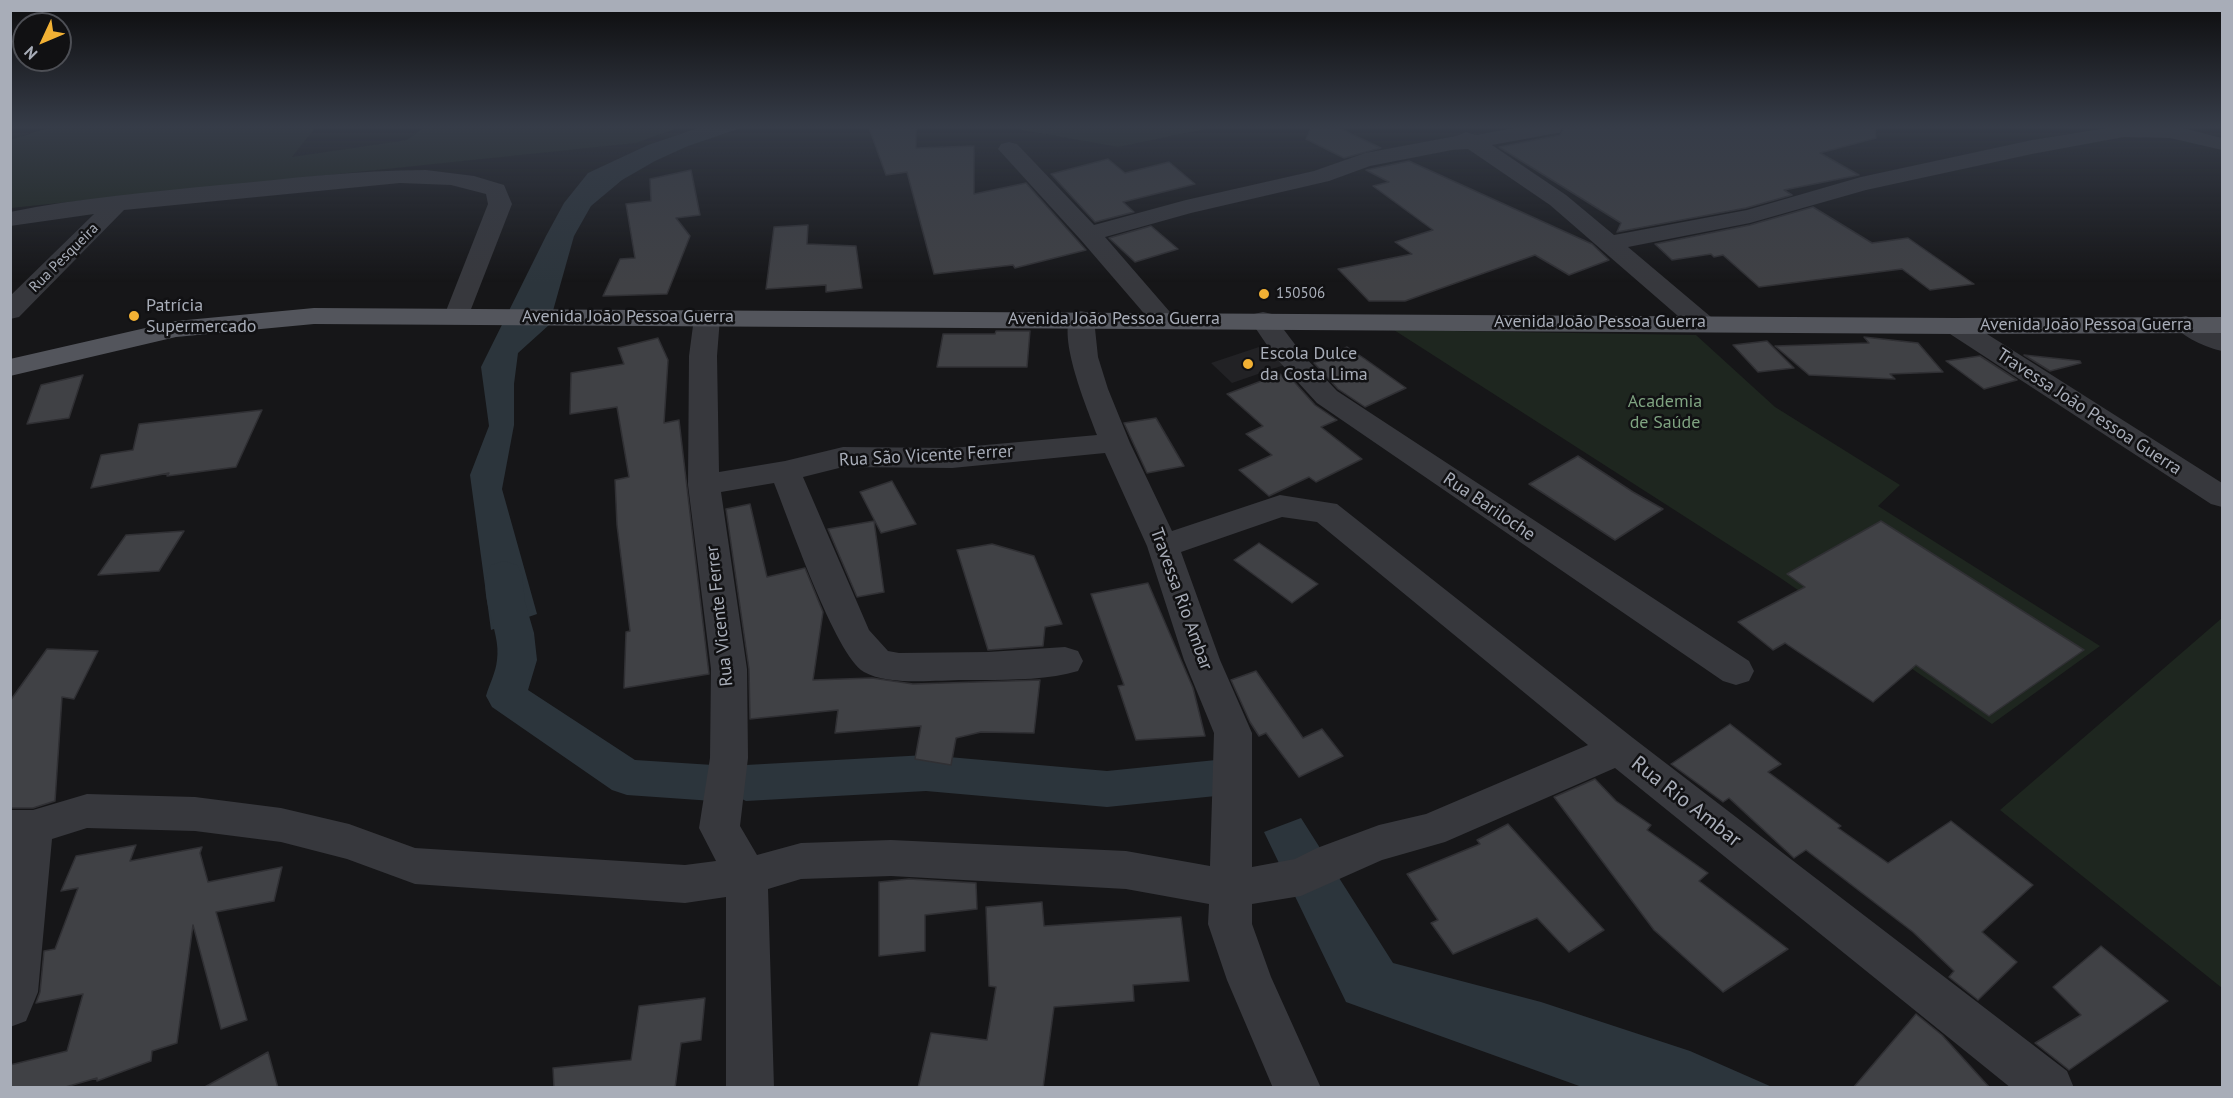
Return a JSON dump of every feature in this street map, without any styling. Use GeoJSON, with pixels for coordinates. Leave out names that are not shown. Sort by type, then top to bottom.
{"type":"FeatureCollection","features":[{"type":"Feature","properties":{"kind":"main road","name":"Avenida João Pessoa Guerra"},"geometry":{"type":"LineString","coordinates":[[10,368],[176,329],[314,316],[1163,319],[1956,326],[2223,325]]}},
{"type":"Feature","properties":{"kind":"street"},"geometry":{"type":"LineString","coordinates":[[10,219],[60,209],[190,194],[380,179]]}},
{"type":"Feature","properties":{"kind":"street"},"geometry":{"type":"LineString","coordinates":[[455,179],[478,182],[496,190],[500,204],[457,316]]}},
{"type":"Feature","properties":{"kind":"street"},"geometry":{"type":"LineString","coordinates":[[1037,179],[1163,319]]}},
{"type":"Feature","properties":{"kind":"street"},"geometry":{"type":"LineString","coordinates":[[1089,234],[1175,210],[1308,179]]}},
{"type":"Feature","properties":{"kind":"street"},"geometry":{"type":"LineString","coordinates":[[1528,179],[1558,200],[1610,243],[1702,323]]}},
{"type":"Feature","properties":{"kind":"street"},"geometry":{"type":"LineString","coordinates":[[1610,243],[1750,216],[1883,179]]}},
{"type":"Feature","properties":{"kind":"street","name":"Rua Pesqueira"},"geometry":{"type":"LineString","coordinates":[[10,311],[117,204]]}},
{"type":"Feature","properties":{"kind":"street","name":"Rua Vicente Ferrer"},"geometry":{"type":"LineString","coordinates":[[707,318],[703,356],[704,485],[729,669],[729,758],[719,828],[747,876],[750,1088]]}},
{"type":"Feature","properties":{"kind":"street","name":"Travessa Rio Ambar"},"geometry":{"type":"LineString","coordinates":[[1081,319],[1084,357],[1115,443],[1163,546],[1202,660],[1233,733],[1230,924],[1250,980],[1297,1088]]}},
{"type":"Feature","properties":{"kind":"street","name":"Rua Bariloche"},"geometry":{"type":"LineString","coordinates":[[1263,320],[1274,339],[1299,370],[1327,397],[1736,671]]}},
{"type":"Feature","properties":{"kind":"street"},"geometry":{"type":"LineString","coordinates":[[2186,324],[2223,344]]}},
{"type":"Feature","properties":{"kind":"street","name":"Travessa João Pessoa Guerra"},"geometry":{"type":"LineString","coordinates":[[1956,326],[2223,497]]}},
{"type":"Feature","properties":{"kind":"street","name":"Rua São Vicente Ferrer"},"geometry":{"type":"LineString","coordinates":[[704,485],[785,471],[843,457],[952,458],[1115,443]]}},
{"type":"Feature","properties":{"kind":"street"},"geometry":{"type":"LineString","coordinates":[[785,471],[854,636],[877,662],[899,667],[988,666],[1065,661]]}},
{"type":"Feature","properties":{"kind":"street","name":"Rua Rio Ambar"},"geometry":{"type":"LineString","coordinates":[[1163,546],[1280,506],[1326,512],[1618,749],[2050,1088]]}},
{"type":"Feature","properties":{"kind":"street"},"geometry":{"type":"LineString","coordinates":[[10,1005],[15,992],[22,828],[87,811],[195,814],[281,825],[349,842],[415,866],[685,884],[747,876],[801,861],[891,858],[1126,870],[1232,889],[1301,877],[1332,861],[1379,843],[1431,830],[1618,749]]}},
{"type":"Feature","properties":{"kind":"shaded area"},"geometry":{"type":"Polygon","coordinates":[[[583,179],[623,179],[591,206],[574,236],[549,325],[518,353],[514,384],[514,425],[502,489],[537,614],[491,630],[470,475],[489,426],[481,367],[564,203],[583,179]]]}},
{"type":"Feature","properties":{"kind":"shaded area","name":"Escola Dulce da Costa Lima"},"geometry":{"type":"Polygon","coordinates":[[[1262,346],[1284,365],[1232,383],[1211,363],[1262,346]]]}},
{"type":"Feature","properties":{"kind":"shaded area"},"geometry":{"type":"Polygon","coordinates":[[[1301,818],[1393,963],[1541,1002],[1690,1051],[1772,1087],[1582,1087],[1346,1002],[1264,832],[1301,818]]]}},
{"type":"Feature","properties":{"kind":"green space"},"geometry":{"type":"Polygon","coordinates":[[[11,179],[288,179],[11,208],[11,179]]]}},
{"type":"Feature","properties":{"kind":"green space","name":"Academia de Saúde"},"geometry":{"type":"Polygon","coordinates":[[[1394,330],[1696,335],[1775,407],[1900,485],[1878,506],[2100,646],[1992,724],[1779,577],[1394,330]]]}},
{"type":"Feature","properties":{"kind":"green space"},"geometry":{"type":"Polygon","coordinates":[[[2222,618],[2222,988],[2000,810],[2222,618]]]}},
{"type":"Feature","properties":{"kind":"building"},"geometry":{"type":"Polygon","coordinates":[[[650,179],[693,179],[700,215],[676,218],[690,236],[667,294],[603,296],[620,259],[635,258],[626,204],[651,201],[650,179]]]}},
{"type":"Feature","properties":{"kind":"building"},"geometry":{"type":"Polygon","coordinates":[[[909,179],[974,179],[974,194],[1026,183],[1086,250],[1015,268],[1013,265],[934,274],[909,179]]]}},
{"type":"Feature","properties":{"kind":"building"},"geometry":{"type":"Polygon","coordinates":[[[1056,179],[1189,179],[1195,184],[1123,202],[1134,212],[1095,222],[1056,179]]]}},
{"type":"Feature","properties":{"kind":"building"},"geometry":{"type":"Polygon","coordinates":[[[1384,179],[1449,179],[1592,244],[1609,260],[1569,275],[1535,255],[1405,301],[1369,301],[1338,269],[1412,254],[1395,242],[1433,230],[1373,186],[1389,182],[1384,179]]]}},
{"type":"Feature","properties":{"kind":"building"},"geometry":{"type":"Polygon","coordinates":[[[1551,179],[1838,179],[1784,190],[1792,195],[1746,208],[1617,232],[1621,223],[1551,179]]]}},
{"type":"Feature","properties":{"kind":"building"},"geometry":{"type":"Polygon","coordinates":[[[1813,207],[1872,243],[1908,238],[1974,284],[1930,290],[1902,269],[1759,287],[1723,255],[1714,257],[1711,254],[1672,260],[1655,244],[1750,225],[1813,207]]]}},
{"type":"Feature","properties":{"kind":"building"},"geometry":{"type":"Polygon","coordinates":[[[808,225],[807,244],[856,246],[862,288],[826,292],[826,285],[766,289],[774,227],[808,225]]]}},
{"type":"Feature","properties":{"kind":"building"},"geometry":{"type":"Polygon","coordinates":[[[1151,226],[1178,249],[1135,262],[1109,238],[1151,226]]]}},
{"type":"Feature","properties":{"kind":"building"},"geometry":{"type":"Polygon","coordinates":[[[996,331],[1030,331],[1027,367],[937,367],[943,334],[995,334],[996,331]]]}},
{"type":"Feature","properties":{"kind":"building"},"geometry":{"type":"Polygon","coordinates":[[[1864,337],[1918,343],[1943,372],[1890,374],[1895,379],[1809,375],[1775,346],[1869,343],[1864,337]]]}},
{"type":"Feature","properties":{"kind":"building"},"geometry":{"type":"Polygon","coordinates":[[[658,338],[668,360],[664,423],[679,420],[709,674],[624,688],[626,632],[630,631],[617,525],[615,480],[629,477],[617,407],[570,414],[571,373],[624,364],[618,348],[658,338]]]}},
{"type":"Feature","properties":{"kind":"building"},"geometry":{"type":"Polygon","coordinates":[[[1767,341],[1794,368],[1758,372],[1733,345],[1767,341]]]}},
{"type":"Feature","properties":{"kind":"building"},"geometry":{"type":"Polygon","coordinates":[[[1347,347],[1406,388],[1365,407],[1338,389],[1314,363],[1347,347]]]}},
{"type":"Feature","properties":{"kind":"building"},"geometry":{"type":"Polygon","coordinates":[[[2024,355],[2080,361],[2081,363],[2050,371],[2024,355]]]}},
{"type":"Feature","properties":{"kind":"building"},"geometry":{"type":"Polygon","coordinates":[[[1980,356],[2017,380],[1984,389],[1946,361],[1980,356]]]}},
{"type":"Feature","properties":{"kind":"building"},"geometry":{"type":"Polygon","coordinates":[[[1280,374],[1283,377],[1288,375],[1315,405],[1337,420],[1321,427],[1362,459],[1316,482],[1309,477],[1269,496],[1239,470],[1272,455],[1246,434],[1263,426],[1227,394],[1280,374]]]}},
{"type":"Feature","properties":{"kind":"building"},"geometry":{"type":"Polygon","coordinates":[[[83,375],[69,418],[27,424],[41,385],[83,375]]]}},
{"type":"Feature","properties":{"kind":"building"},"geometry":{"type":"Polygon","coordinates":[[[262,410],[236,467],[167,476],[169,473],[91,488],[101,455],[133,450],[139,424],[262,410]]]}},
{"type":"Feature","properties":{"kind":"building"},"geometry":{"type":"Polygon","coordinates":[[[1156,418],[1184,466],[1147,473],[1124,423],[1156,418]]]}},
{"type":"Feature","properties":{"kind":"building"},"geometry":{"type":"Polygon","coordinates":[[[1578,456],[1663,509],[1615,540],[1529,484],[1578,456]]]}},
{"type":"Feature","properties":{"kind":"building"},"geometry":{"type":"Polygon","coordinates":[[[892,481],[916,524],[881,533],[860,492],[892,481]]]}},
{"type":"Feature","properties":{"kind":"building"},"geometry":{"type":"Polygon","coordinates":[[[750,504],[767,577],[805,568],[823,612],[813,680],[872,678],[913,684],[1040,680],[1034,733],[981,732],[956,738],[951,765],[915,759],[921,726],[835,733],[838,710],[750,719],[749,669],[726,509],[750,504]]]}},
{"type":"Feature","properties":{"kind":"building"},"geometry":{"type":"Polygon","coordinates":[[[874,521],[884,592],[857,597],[828,529],[874,521]]]}},
{"type":"Feature","properties":{"kind":"building"},"geometry":{"type":"Polygon","coordinates":[[[1881,521],[2084,650],[1989,716],[1916,665],[1873,702],[1785,643],[1773,650],[1738,622],[1805,587],[1787,574],[1881,521]]]}},
{"type":"Feature","properties":{"kind":"building"},"geometry":{"type":"Polygon","coordinates":[[[184,531],[159,571],[98,575],[126,535],[184,531]]]}},
{"type":"Feature","properties":{"kind":"building"},"geometry":{"type":"Polygon","coordinates":[[[1259,543],[1318,584],[1292,603],[1234,560],[1259,543]]]}},
{"type":"Feature","properties":{"kind":"building"},"geometry":{"type":"Polygon","coordinates":[[[992,544],[1034,556],[1062,624],[1045,627],[1043,646],[988,650],[957,550],[992,544]]]}},
{"type":"Feature","properties":{"kind":"building"},"geometry":{"type":"Polygon","coordinates":[[[1148,583],[1193,688],[1205,736],[1136,740],[1118,686],[1124,685],[1091,594],[1148,583]]]}},
{"type":"Feature","properties":{"kind":"building"},"geometry":{"type":"Polygon","coordinates":[[[47,649],[98,651],[74,699],[62,697],[55,801],[33,808],[10,808],[10,701],[47,649]]]}},
{"type":"Feature","properties":{"kind":"building"},"geometry":{"type":"Polygon","coordinates":[[[1256,671],[1303,738],[1322,729],[1343,756],[1299,777],[1266,733],[1259,736],[1231,680],[1256,671]]]}},
{"type":"Feature","properties":{"kind":"building"},"geometry":{"type":"Polygon","coordinates":[[[1730,724],[1781,764],[1768,772],[1841,826],[1838,828],[1888,863],[1951,821],[2033,885],[1982,932],[2017,962],[1978,1000],[1949,977],[1954,971],[1913,932],[1806,850],[1794,858],[1729,798],[1723,802],[1671,764],[1730,724]]]}},
{"type":"Feature","properties":{"kind":"building"},"geometry":{"type":"Polygon","coordinates":[[[1595,779],[1616,801],[1651,825],[1647,830],[1708,873],[1699,881],[1788,949],[1723,992],[1654,930],[1554,797],[1595,779]]]}},
{"type":"Feature","properties":{"kind":"building"},"geometry":{"type":"Polygon","coordinates":[[[1508,824],[1604,930],[1569,952],[1537,918],[1453,954],[1431,923],[1438,920],[1407,874],[1480,844],[1477,840],[1508,824]]]}},
{"type":"Feature","properties":{"kind":"building"},"geometry":{"type":"Polygon","coordinates":[[[136,845],[130,861],[202,847],[200,853],[208,882],[282,867],[274,901],[216,912],[247,1020],[221,1029],[193,925],[177,1043],[152,1051],[151,1061],[97,1081],[97,1078],[62,1088],[10,1088],[10,1065],[67,1051],[83,994],[36,1003],[40,992],[44,951],[55,949],[78,888],[61,891],[76,856],[136,845]]]}},
{"type":"Feature","properties":{"kind":"building"},"geometry":{"type":"Polygon","coordinates":[[[909,879],[976,883],[977,909],[925,915],[925,951],[879,956],[879,882],[909,879]]]}},
{"type":"Feature","properties":{"kind":"building"},"geometry":{"type":"Polygon","coordinates":[[[1042,902],[1044,926],[1181,917],[1189,981],[1133,985],[1134,1001],[1054,1007],[1043,1088],[918,1088],[931,1033],[987,1040],[996,987],[989,986],[986,907],[1042,902]]]}},
{"type":"Feature","properties":{"kind":"building"},"geometry":{"type":"Polygon","coordinates":[[[2101,946],[2168,1001],[2069,1070],[2035,1043],[2081,1015],[2053,987],[2101,946]]]}},
{"type":"Feature","properties":{"kind":"building"},"geometry":{"type":"Polygon","coordinates":[[[705,998],[701,1040],[681,1043],[675,1088],[554,1088],[553,1068],[631,1060],[639,1006],[705,998]]]}},
{"type":"Feature","properties":{"kind":"building"},"geometry":{"type":"Polygon","coordinates":[[[1916,1014],[1942,1035],[1990,1088],[1853,1088],[1916,1014]]]}},
{"type":"Feature","properties":{"kind":"building"},"geometry":{"type":"Polygon","coordinates":[[[268,1052],[278,1088],[203,1088],[268,1052]]]}},
{"type":"Feature","properties":{"kind":"waterway"},"geometry":{"type":"LineString","coordinates":[[504,574],[506,602],[515,633],[517,660],[506,696],[627,777],[713,783]]}},
{"type":"Feature","properties":{"kind":"waterway"},"geometry":{"type":"LineString","coordinates":[[746,783],[926,773],[1107,789],[1216,778]]}},
{"type":"Feature","properties":{"kind":"place","name":"150506"},"geometry":{"type":"Point","coordinates":[1264,294]}},
{"type":"Feature","properties":{"kind":"place","name":"Patrícia Supermercado"},"geometry":{"type":"Point","coordinates":[134,316]}},
{"type":"Feature","properties":{"kind":"place","name":"Escola Dulce da Costa Lima"},"geometry":{"type":"Point","coordinates":[1248,364]}}]}
